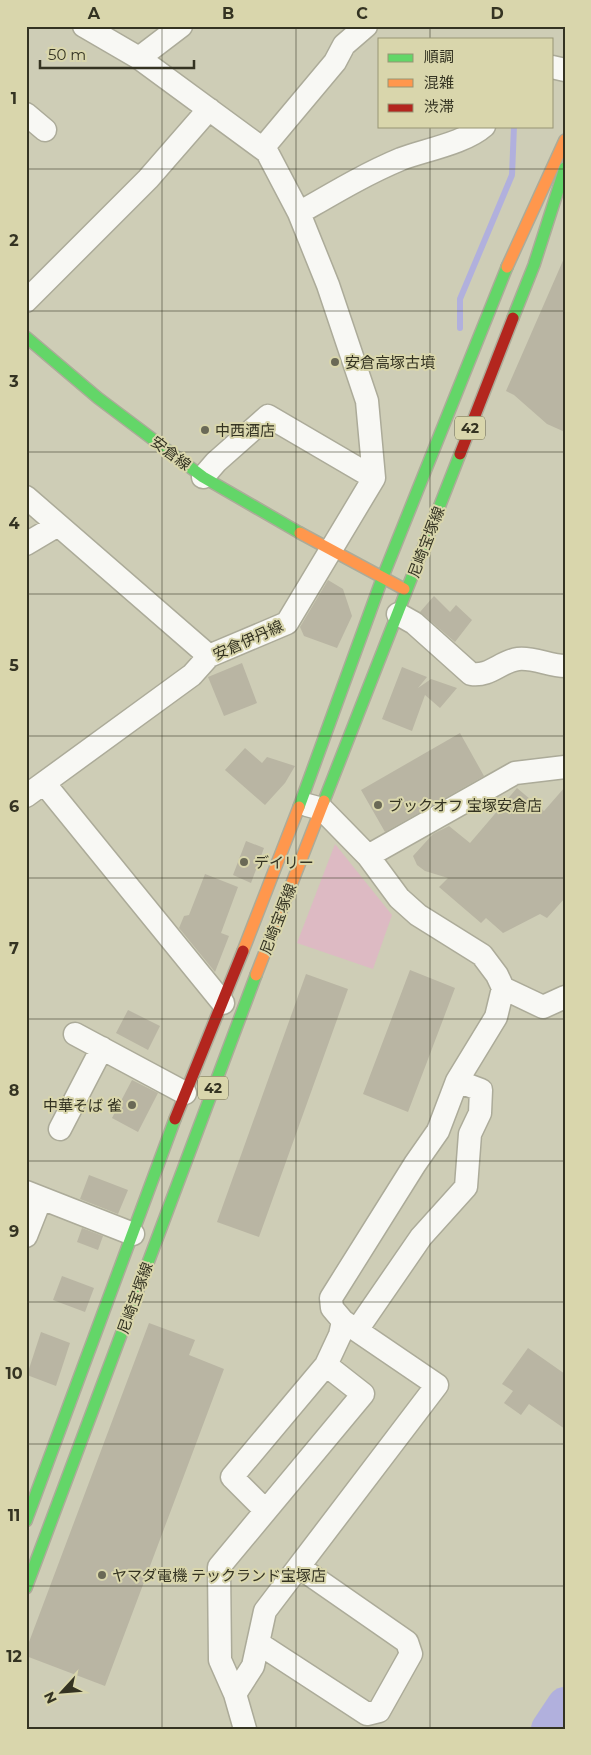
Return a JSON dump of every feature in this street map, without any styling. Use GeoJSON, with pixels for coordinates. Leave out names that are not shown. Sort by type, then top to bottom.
{"type":"FeatureCollection","features":[{"type":"Feature","properties":{"kind":"main road","name":"尼崎宝塚線"},"geometry":{"type":"LineString","coordinates":[[26,1588],[238,1020],[311,806],[382,579],[512,254],[565,140]]}},
{"type":"Feature","properties":{"kind":"main road","name":"尼崎宝塚線"},"geometry":{"type":"LineString","coordinates":[[26,1521],[185,1093],[223,1003],[398,614],[534,265],[565,168]]}},
{"type":"Feature","properties":{"kind":"main road","name":"安倉線"},"geometry":{"type":"LineString","coordinates":[[26,337],[98,398],[203,477],[330,551]]}},
{"type":"Feature","properties":{"kind":"main road"},"geometry":{"type":"LineString","coordinates":[[330,551],[407,591]]}},
{"type":"Feature","properties":{"kind":"street"},"geometry":{"type":"LineString","coordinates":[[84,26],[139,58],[263,148],[299,213],[331,294],[367,401],[374,478]]}},
{"type":"Feature","properties":{"kind":"street"},"geometry":{"type":"LineString","coordinates":[[139,58],[181,26]]}},
{"type":"Feature","properties":{"kind":"street"},"geometry":{"type":"LineString","coordinates":[[263,148],[335,62],[344,45],[366,26]]}},
{"type":"Feature","properties":{"kind":"street"},"geometry":{"type":"LineString","coordinates":[[26,301],[148,179],[209,109]]}},
{"type":"Feature","properties":{"kind":"street"},"geometry":{"type":"LineString","coordinates":[[26,114],[45,130]]}},
{"type":"Feature","properties":{"kind":"street"},"geometry":{"type":"LineString","coordinates":[[299,213],[362,176],[402,159],[468,136],[481,128]]}},
{"type":"Feature","properties":{"kind":"street"},"geometry":{"type":"LineString","coordinates":[[203,477],[268,416],[374,478]]}},
{"type":"Feature","properties":{"kind":"street","name":"安倉伊丹線"},"geometry":{"type":"LineString","coordinates":[[26,796],[192,675],[209,656],[288,623],[374,478]]}},
{"type":"Feature","properties":{"kind":"street"},"geometry":{"type":"LineString","coordinates":[[26,496],[209,656]]}},
{"type":"Feature","properties":{"kind":"street"},"geometry":{"type":"LineString","coordinates":[[26,544],[58,525]]}},
{"type":"Feature","properties":{"kind":"street"},"geometry":{"type":"LineString","coordinates":[[398,614],[414,623],[471,674],[480,675],[500,668],[512,660],[521,659],[565,666]]}},
{"type":"Feature","properties":{"kind":"street"},"geometry":{"type":"LineString","coordinates":[[368,856],[515,773],[565,767]]}},
{"type":"Feature","properties":{"kind":"street"},"geometry":{"type":"LineString","coordinates":[[44,782],[223,1003]]}},
{"type":"Feature","properties":{"kind":"street"},"geometry":{"type":"LineString","coordinates":[[234,1694],[253,1666],[265,1611],[437,1385],[350,1325],[332,1308],[331,1298],[415,1164],[438,1131],[457,1081],[496,1017],[503,988],[497,975],[482,955],[418,915],[399,898],[368,856],[311,806]]}},
{"type":"Feature","properties":{"kind":"street"},"geometry":{"type":"LineString","coordinates":[[503,988],[543,1007],[565,997]]}},
{"type":"Feature","properties":{"kind":"street"},"geometry":{"type":"LineString","coordinates":[[75,1034],[185,1093]]}},
{"type":"Feature","properties":{"kind":"street"},"geometry":{"type":"LineString","coordinates":[[60,1129],[102,1048]]}},
{"type":"Feature","properties":{"kind":"street"},"geometry":{"type":"LineString","coordinates":[[265,1510],[232,1478],[326,1365],[340,1335],[466,1187],[470,1134],[480,1113],[481,1090],[457,1081]]}},
{"type":"Feature","properties":{"kind":"street"},"geometry":{"type":"LineString","coordinates":[[26,1236],[34,1195],[133,1234]]}},
{"type":"Feature","properties":{"kind":"street"},"geometry":{"type":"LineString","coordinates":[[245,1729],[234,1694],[220,1660],[219,1566],[363,1394],[326,1365]]}},
{"type":"Feature","properties":{"kind":"street"},"geometry":{"type":"LineString","coordinates":[[258,1642],[367,1714],[379,1711],[411,1654],[407,1642],[299,1567]]}},
{"type":"Feature","properties":{"kind":"shaded area"},"geometry":{"type":"Polygon","coordinates":[[[335,844],[392,915],[373,969],[297,943],[335,844]]]}},
{"type":"Feature","properties":{"kind":"building"},"geometry":{"type":"Polygon","coordinates":[[[565,256],[565,432],[547,424],[514,395],[506,391],[565,256]]]}},
{"type":"Feature","properties":{"kind":"building"},"geometry":{"type":"Polygon","coordinates":[[[328,580],[343,589],[352,616],[337,648],[304,636],[300,627],[328,580]]]}},
{"type":"Feature","properties":{"kind":"building"},"geometry":{"type":"Polygon","coordinates":[[[434,596],[450,612],[456,605],[472,620],[455,642],[420,612],[434,596]]]}},
{"type":"Feature","properties":{"kind":"building"},"geometry":{"type":"Polygon","coordinates":[[[242,663],[257,703],[224,716],[208,677],[242,663]]]}},
{"type":"Feature","properties":{"kind":"building"},"geometry":{"type":"Polygon","coordinates":[[[402,667],[427,677],[418,688],[431,679],[457,688],[440,708],[425,695],[412,731],[382,719],[402,667]]]}},
{"type":"Feature","properties":{"kind":"building"},"geometry":{"type":"Polygon","coordinates":[[[460,733],[484,776],[385,832],[361,790],[460,733]]]}},
{"type":"Feature","properties":{"kind":"building"},"geometry":{"type":"Polygon","coordinates":[[[245,748],[262,763],[267,757],[295,766],[285,783],[265,805],[225,770],[245,748]]]}},
{"type":"Feature","properties":{"kind":"building"},"geometry":{"type":"Polygon","coordinates":[[[565,787],[565,898],[547,918],[540,914],[503,933],[486,918],[481,923],[439,887],[448,878],[425,871],[417,865],[413,856],[433,834],[449,826],[470,843],[517,788],[544,811],[565,787]]]}},
{"type":"Feature","properties":{"kind":"building"},"geometry":{"type":"Polygon","coordinates":[[[246,841],[264,848],[251,883],[233,875],[246,841]]]}},
{"type":"Feature","properties":{"kind":"building"},"geometry":{"type":"Polygon","coordinates":[[[205,874],[238,887],[221,933],[229,936],[215,972],[179,928],[184,916],[189,915],[205,874]]]}},
{"type":"Feature","properties":{"kind":"building"},"geometry":{"type":"Polygon","coordinates":[[[410,970],[455,988],[408,1112],[363,1094],[410,970]]]}},
{"type":"Feature","properties":{"kind":"building"},"geometry":{"type":"Polygon","coordinates":[[[306,974],[348,989],[259,1237],[217,1222],[306,974]]]}},
{"type":"Feature","properties":{"kind":"building"},"geometry":{"type":"Polygon","coordinates":[[[128,1010],[160,1026],[148,1050],[116,1033],[128,1010]]]}},
{"type":"Feature","properties":{"kind":"building"},"geometry":{"type":"Polygon","coordinates":[[[132,1080],[158,1093],[138,1132],[112,1118],[132,1080]]]}},
{"type":"Feature","properties":{"kind":"building"},"geometry":{"type":"Polygon","coordinates":[[[89,1175],[128,1190],[118,1214],[80,1199],[89,1175]]]}},
{"type":"Feature","properties":{"kind":"building"},"geometry":{"type":"Polygon","coordinates":[[[82,1228],[103,1236],[98,1250],[77,1242],[82,1228]]]}},
{"type":"Feature","properties":{"kind":"building"},"geometry":{"type":"Polygon","coordinates":[[[62,1276],[94,1288],[85,1312],[53,1300],[62,1276]]]}},
{"type":"Feature","properties":{"kind":"building"},"geometry":{"type":"Polygon","coordinates":[[[149,1323],[195,1340],[189,1355],[224,1369],[105,1686],[26,1656],[26,1650],[149,1323]]]}},
{"type":"Feature","properties":{"kind":"building"},"geometry":{"type":"Polygon","coordinates":[[[41,1332],[70,1343],[56,1386],[27,1375],[41,1332]]]}},
{"type":"Feature","properties":{"kind":"building"},"geometry":{"type":"Polygon","coordinates":[[[528,1348],[565,1374],[565,1429],[529,1404],[521,1415],[504,1403],[513,1391],[502,1384],[528,1348]]]}},
{"type":"Feature","properties":{"kind":"waterway"},"geometry":{"type":"LineString","coordinates":[[460,328],[460,299],[512,175],[514,128]]}},
{"type":"Feature","properties":{"kind":"waterway"},"geometry":{"type":"LineString","coordinates":[[549,1729],[565,1705]]}},
{"type":"Feature","properties":{"kind":"traffic: fast"},"geometry":{"type":"LineString","coordinates":[[513,318],[534,265],[565,168]]}},
{"type":"Feature","properties":{"kind":"traffic: fast"},"geometry":{"type":"LineString","coordinates":[[299,807],[382,579],[507,267]]}},
{"type":"Feature","properties":{"kind":"traffic: fast"},"geometry":{"type":"LineString","coordinates":[[26,337],[98,398],[203,477],[300,533]]}},
{"type":"Feature","properties":{"kind":"traffic: fast"},"geometry":{"type":"LineString","coordinates":[[324,801],[460,454]]}},
{"type":"Feature","properties":{"kind":"traffic: fast"},"geometry":{"type":"LineString","coordinates":[[26,1588],[256,975]]}},
{"type":"Feature","properties":{"kind":"traffic: fast"},"geometry":{"type":"LineString","coordinates":[[26,1521],[175,1119]]}},
{"type":"Feature","properties":{"kind":"traffic: slow"},"geometry":{"type":"LineString","coordinates":[[507,267],[565,140]]}},
{"type":"Feature","properties":{"kind":"traffic: slow"},"geometry":{"type":"LineString","coordinates":[[300,533],[404,589]]}},
{"type":"Feature","properties":{"kind":"traffic: slow"},"geometry":{"type":"LineString","coordinates":[[256,975],[324,801]]}},
{"type":"Feature","properties":{"kind":"traffic: slow"},"geometry":{"type":"LineString","coordinates":[[243,951],[299,807]]}},
{"type":"Feature","properties":{"kind":"traffic: jam"},"geometry":{"type":"LineString","coordinates":[[460,454],[513,318]]}},
{"type":"Feature","properties":{"kind":"traffic: jam"},"geometry":{"type":"LineString","coordinates":[[175,1119],[243,951]]}},
{"type":"Feature","properties":{"kind":"place","name":"安倉高塚古墳"},"geometry":{"type":"Point","coordinates":[335,362]}},
{"type":"Feature","properties":{"kind":"place","name":"中西酒店"},"geometry":{"type":"Point","coordinates":[205,430]}},
{"type":"Feature","properties":{"kind":"place","name":"ブックオフ 宝塚安倉店"},"geometry":{"type":"Point","coordinates":[378,805]}},
{"type":"Feature","properties":{"kind":"place","name":"デイリー"},"geometry":{"type":"Point","coordinates":[244,862]}},
{"type":"Feature","properties":{"kind":"place","name":"中華そば 雀"},"geometry":{"type":"Point","coordinates":[132,1105]}},
{"type":"Feature","properties":{"kind":"place","name":"ヤマダ電機 テックランド宝塚店"},"geometry":{"type":"Point","coordinates":[102,1575]}}]}
